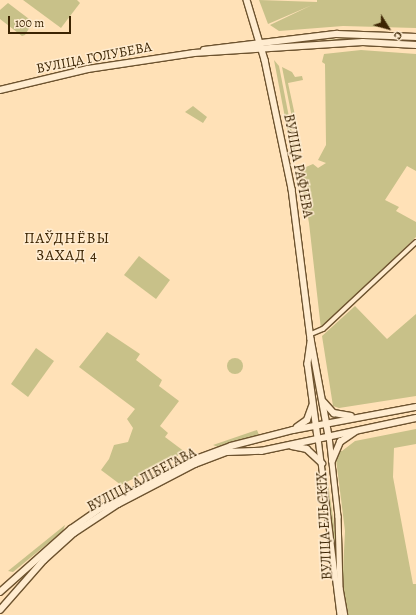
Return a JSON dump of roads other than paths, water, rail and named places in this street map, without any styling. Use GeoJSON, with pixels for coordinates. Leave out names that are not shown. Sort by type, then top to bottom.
{"type":"FeatureCollection","features":[{"type":"Feature","properties":{"kind":"main road","name":"ВУЛІЦА РАФІЕВА"},"geometry":{"type":"LineString","coordinates":[[247,0],[262,49],[292,189],[311,337],[323,399],[322,424],[318,438]]}},
{"type":"Feature","properties":{"kind":"main road","name":"ВУЛІЦА ГОЛУБЕВА"},"geometry":{"type":"LineString","coordinates":[[194,53],[214,47],[337,34],[416,37]]}},
{"type":"Feature","properties":{"kind":"main road","name":"ВУЛІЦА ГОЛУБЕВА"},"geometry":{"type":"LineString","coordinates":[[0,90],[101,66],[194,53],[363,42],[416,45]]}},
{"type":"Feature","properties":{"kind":"main road","name":"ВУЛІЦА РАФІЕВА"},"geometry":{"type":"LineString","coordinates":[[311,337],[308,364],[313,400],[322,424],[329,436]]}},
{"type":"Feature","properties":{"kind":"main road"},"geometry":{"type":"LineString","coordinates":[[323,399],[334,413],[361,416],[416,408]]}},
{"type":"Feature","properties":{"kind":"main road"},"geometry":{"type":"LineString","coordinates":[[293,430],[309,417],[313,400]]}},
{"type":"Feature","properties":{"kind":"main road","name":"ВУЛІЦА АЛІБЕГАВА"},"geometry":{"type":"LineString","coordinates":[[0,592],[71,529],[120,497],[211,452],[293,430],[361,416]]}},
{"type":"Feature","properties":{"kind":"main road","name":"ВУЛІЦА АЛІБЕГАВА"},"geometry":{"type":"LineString","coordinates":[[0,610],[54,550],[93,519],[118,504],[217,455],[227,452],[262,451],[362,428],[416,418]]}},
{"type":"Feature","properties":{"kind":"main road"},"geometry":{"type":"LineString","coordinates":[[332,461],[340,442],[362,428]]}},
{"type":"Feature","properties":{"kind":"main road"},"geometry":{"type":"LineString","coordinates":[[286,445],[307,449],[322,463]]}},
{"type":"Feature","properties":{"kind":"street"},"geometry":{"type":"LineString","coordinates":[[311,337],[326,327],[416,242]]}},
{"type":"Feature","properties":{"kind":"street","name":"ВУЛІЦА ЕЛЬСКІХ"},"geometry":{"type":"LineString","coordinates":[[329,436],[338,516],[340,588],[345,615]]}},
{"type":"Feature","properties":{"kind":"street","name":"ВУЛІЦА ЕЛЬСКІХ"},"geometry":{"type":"LineString","coordinates":[[318,438],[340,615]]}},
{"type":"Feature","properties":{"kind":"district","name":"ПАЎДНЁВЫ ЗАХАД 4"},"geometry":{"type":"Point","coordinates":[67,246]}}]}
